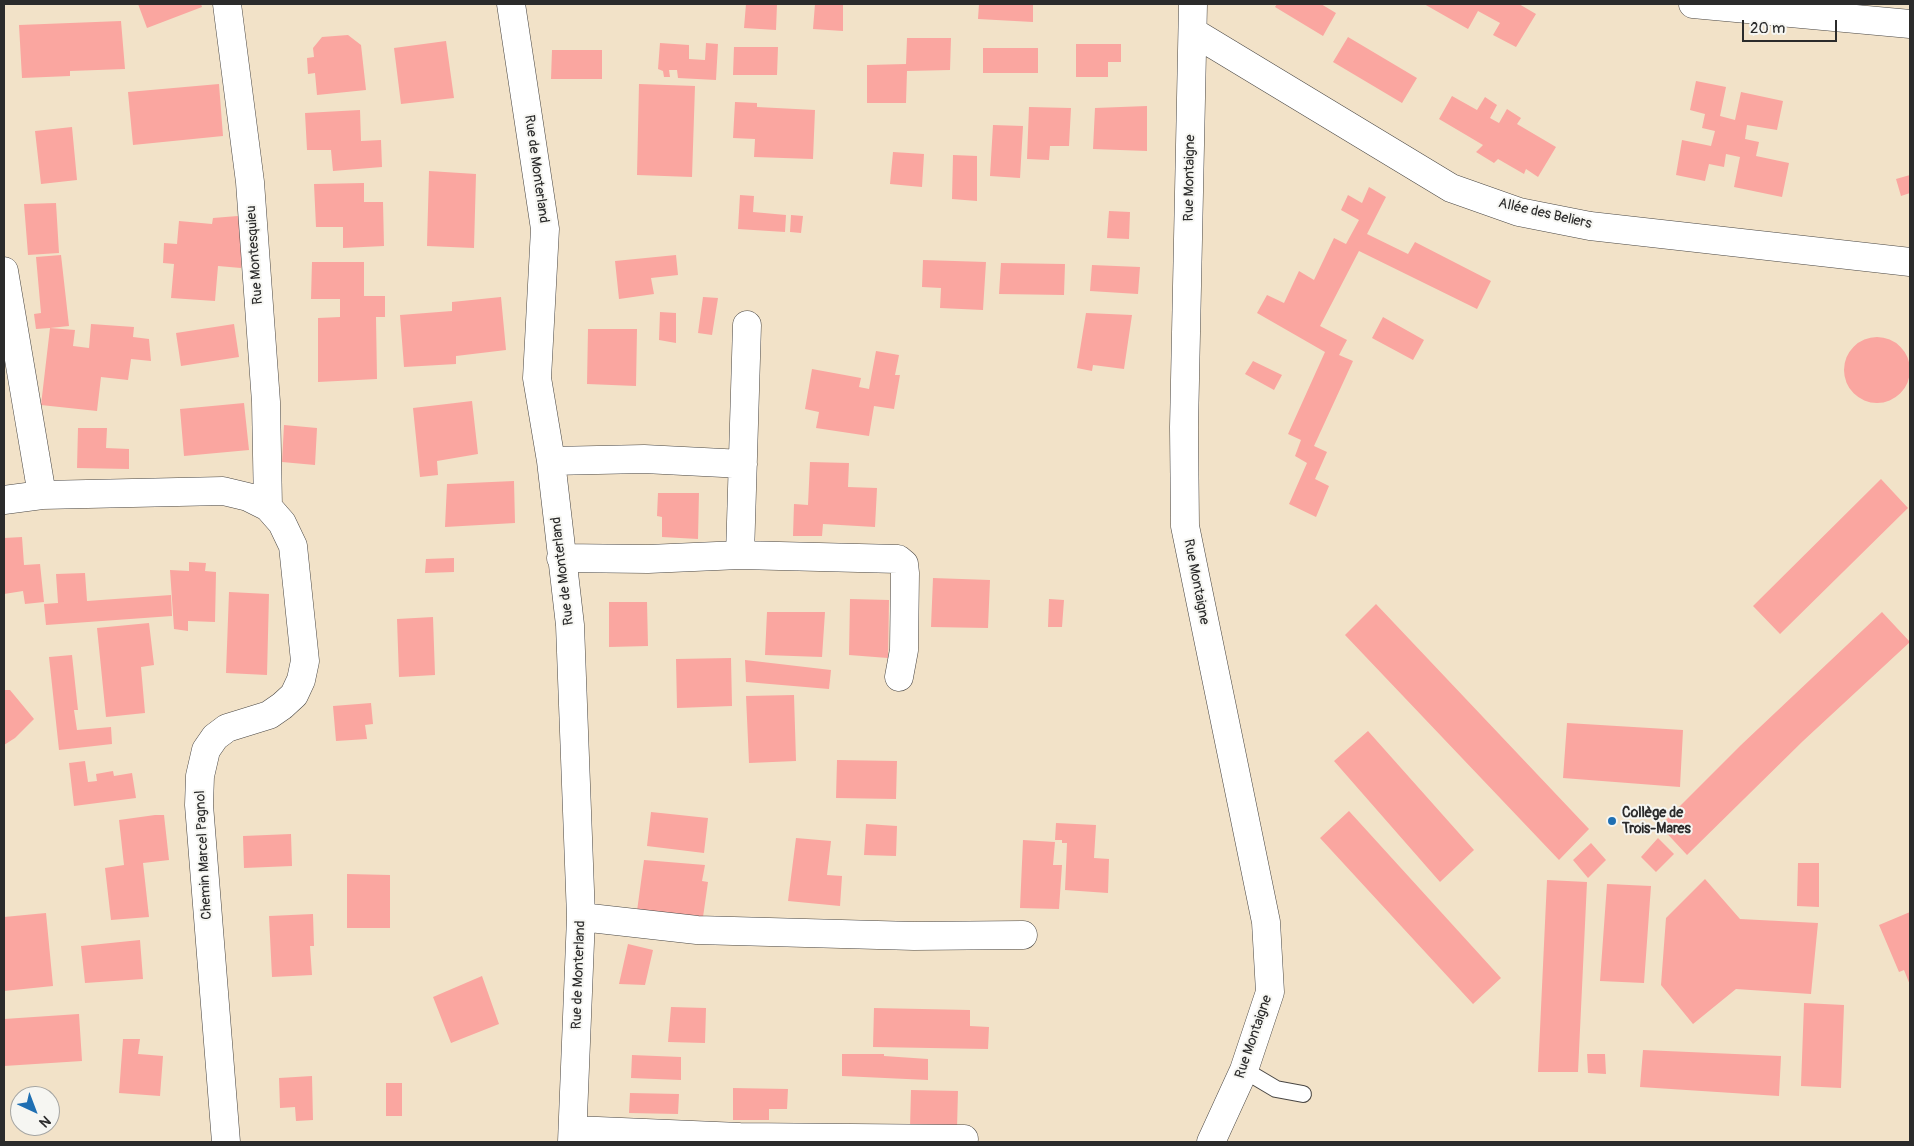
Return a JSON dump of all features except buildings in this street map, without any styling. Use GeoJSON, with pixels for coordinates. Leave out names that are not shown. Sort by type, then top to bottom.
{"type":"FeatureCollection","features":[{"type":"Feature","properties":{"kind":"street","name":"Rue Montesquieu"},"geometry":{"type":"LineString","coordinates":[[227,4],[250,182],[266,402],[268,507]]}},
{"type":"Feature","properties":{"kind":"street","name":"Rue de Monterland"},"geometry":{"type":"LineString","coordinates":[[511,4],[545,229],[537,378],[551,461],[570,625],[581,918],[573,1136]]}},
{"type":"Feature","properties":{"kind":"street","name":"Rue Montaigne"},"geometry":{"type":"LineString","coordinates":[[1193,4],[1184,427],[1186,526],[1266,922],[1270,992],[1244,1070],[1211,1142]]}},
{"type":"Feature","properties":{"kind":"street"},"geometry":{"type":"LineString","coordinates":[[1693,4],[1910,24]]}},
{"type":"Feature","properties":{"kind":"street","name":"Allée des Beliers"},"geometry":{"type":"LineString","coordinates":[[1193,32],[1451,188],[1519,212],[1590,226],[1910,262]]}},
{"type":"Feature","properties":{"kind":"street"},"geometry":{"type":"LineString","coordinates":[[4,271],[42,495]]}},
{"type":"Feature","properties":{"kind":"street"},"geometry":{"type":"LineString","coordinates":[[740,555],[747,325]]}},
{"type":"Feature","properties":{"kind":"street"},"geometry":{"type":"LineString","coordinates":[[551,461],[644,459],[743,464]]}},
{"type":"Feature","properties":{"kind":"street","name":"Chemin Marcel Pagnol"},"geometry":{"type":"LineString","coordinates":[[4,500],[42,495],[223,491],[248,497],[268,507],[282,523],[293,546],[305,661],[301,680],[294,695],[269,715],[227,728],[215,738],[206,750],[200,776],[199,805],[226,1142]]}},
{"type":"Feature","properties":{"kind":"street"},"geometry":{"type":"LineString","coordinates":[[561,558],[648,559],[740,555],[898,559],[904,564],[905,573],[904,650],[899,677]]}},
{"type":"Feature","properties":{"kind":"street"},"geometry":{"type":"LineString","coordinates":[[581,918],[698,930],[914,936],[1023,935]]}},
{"type":"Feature","properties":{"kind":"street"},"geometry":{"type":"LineString","coordinates":[[573,1136],[964,1139]]}},
{"type":"Feature","properties":{"kind":"lane"},"geometry":{"type":"LineString","coordinates":[[1244,1070],[1276,1088],[1303,1094]]}},
{"type":"Feature","properties":{"kind":"place","name":"Collège de Trois-Mares"},"geometry":{"type":"Point","coordinates":[1612,821]}}]}
